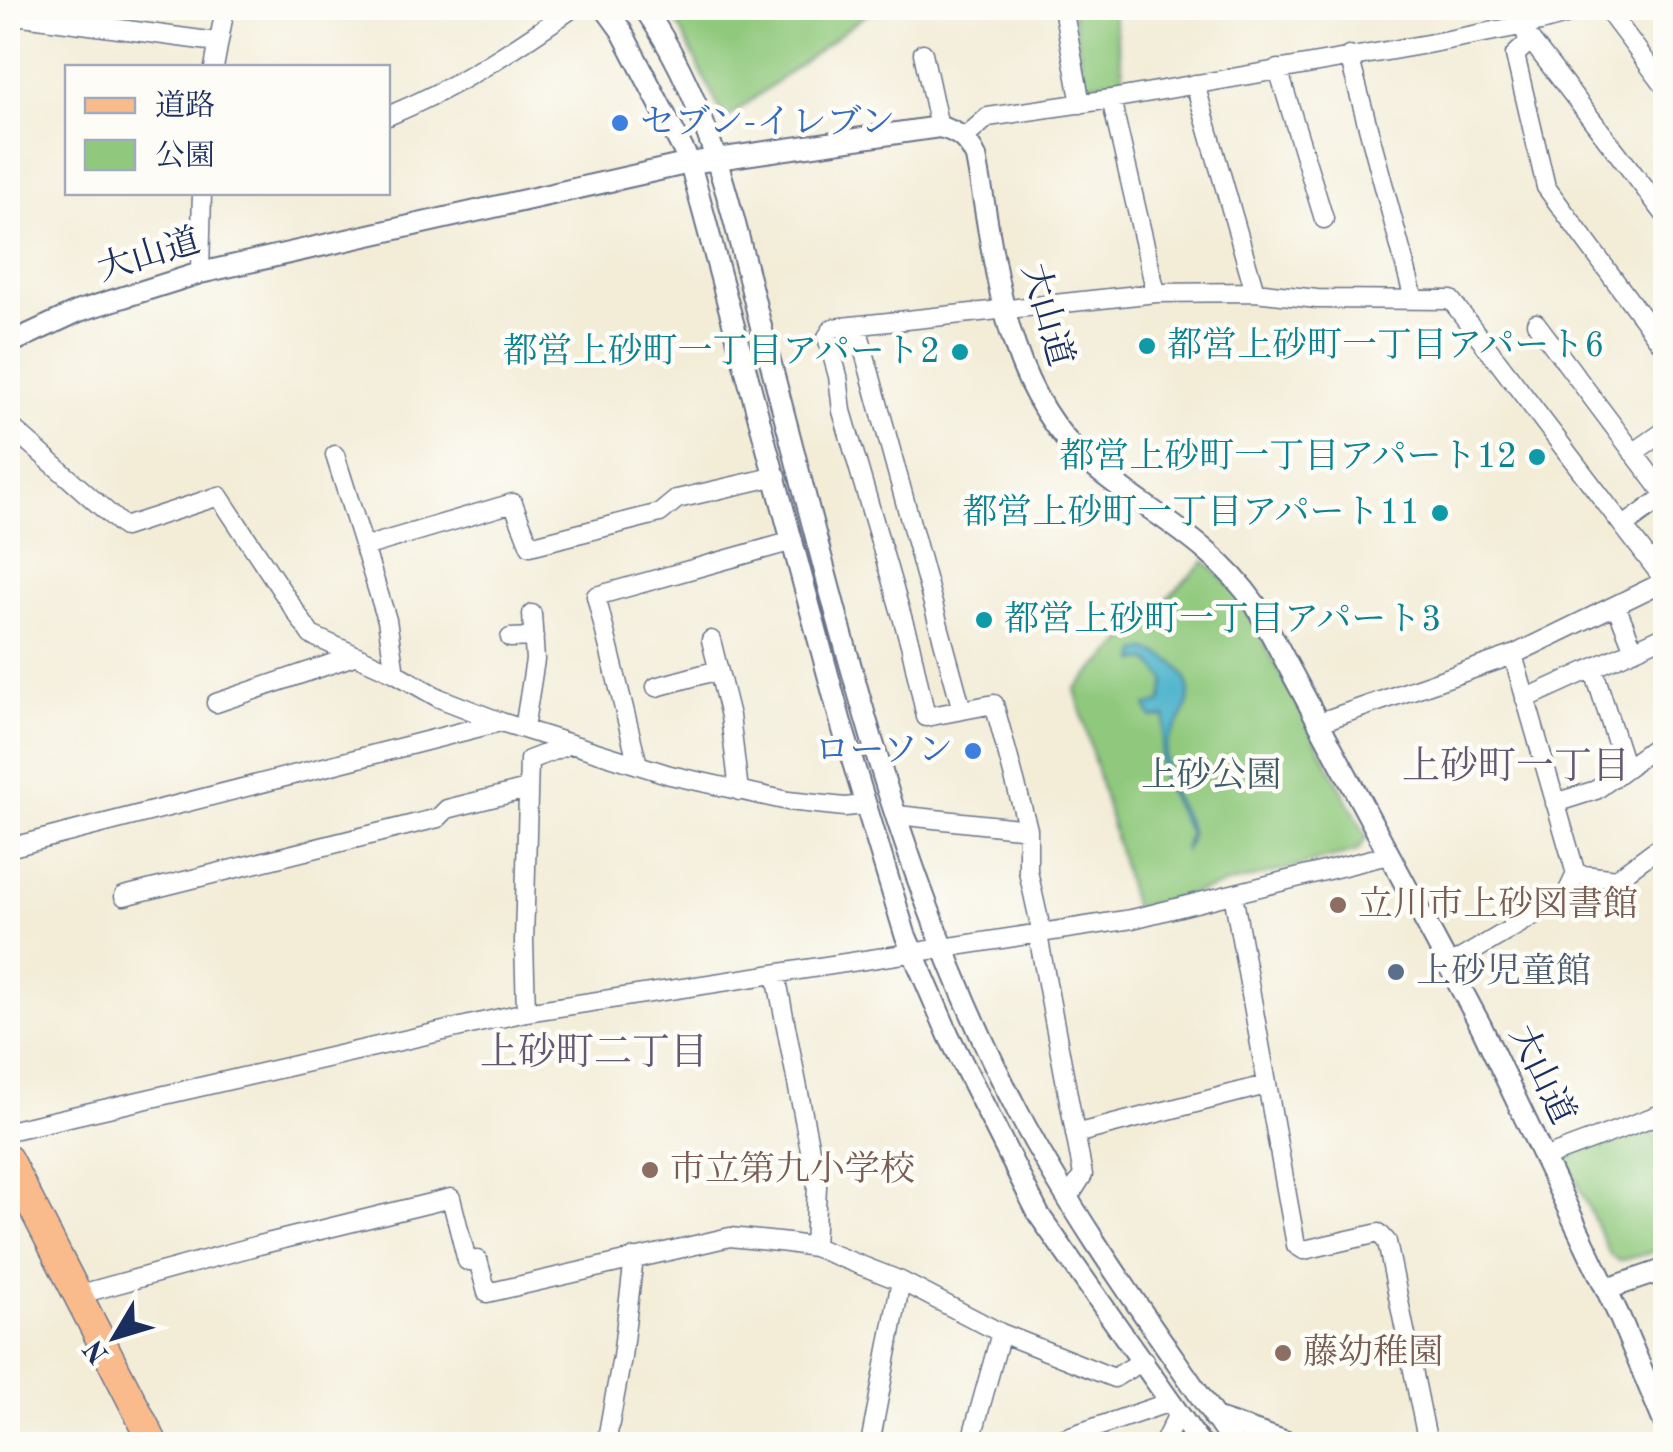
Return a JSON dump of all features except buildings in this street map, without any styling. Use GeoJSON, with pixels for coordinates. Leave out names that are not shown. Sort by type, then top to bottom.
{"type":"FeatureCollection","features":[{"type":"Feature","properties":{"kind":"main road"},"geometry":{"type":"LineString","coordinates":[[8,1159],[154,1444]]}},
{"type":"Feature","properties":{"kind":"street"},"geometry":{"type":"LineString","coordinates":[[214,65],[225,8]]}},
{"type":"Feature","properties":{"kind":"street"},"geometry":{"type":"LineString","coordinates":[[390,115],[486,68],[573,8]]}},
{"type":"Feature","properties":{"kind":"street"},"geometry":{"type":"LineString","coordinates":[[605,8],[621,30],[690,164],[865,805],[914,954],[949,1036],[1039,1215],[1200,1444]]}},
{"type":"Feature","properties":{"kind":"street"},"geometry":{"type":"LineString","coordinates":[[644,8],[677,64],[719,159],[849,656],[897,815],[945,947],[1020,1115],[1069,1197],[1233,1444]]}},
{"type":"Feature","properties":{"kind":"street"},"geometry":{"type":"LineString","coordinates":[[1063,8],[1080,104]]}},
{"type":"Feature","properties":{"kind":"street"},"geometry":{"type":"LineString","coordinates":[[923,53],[939,127],[964,138],[988,117],[1111,100],[1349,56],[1525,33],[1591,8]]}},
{"type":"Feature","properties":{"kind":"street"},"geometry":{"type":"LineString","coordinates":[[1606,8],[1666,88]]}},
{"type":"Feature","properties":{"kind":"street"},"geometry":{"type":"LineString","coordinates":[[8,14],[216,42]]}},
{"type":"Feature","properties":{"kind":"street"},"geometry":{"type":"LineString","coordinates":[[1525,33],[1666,216]]}},
{"type":"Feature","properties":{"kind":"street"},"geometry":{"type":"LineString","coordinates":[[1525,33],[1516,55],[1546,187],[1666,350]]}},
{"type":"Feature","properties":{"kind":"street"},"geometry":{"type":"LineString","coordinates":[[1349,56],[1414,299]]}},
{"type":"Feature","properties":{"kind":"street"},"geometry":{"type":"LineString","coordinates":[[1278,69],[1324,219]]}},
{"type":"Feature","properties":{"kind":"street"},"geometry":{"type":"LineString","coordinates":[[1195,84],[1255,292]]}},
{"type":"Feature","properties":{"kind":"street"},"geometry":{"type":"LineString","coordinates":[[1111,100],[1156,293]]}},
{"type":"Feature","properties":{"kind":"street","name":"大山道"},"geometry":{"type":"LineString","coordinates":[[8,344],[79,312],[200,273],[690,164],[939,127]]}},
{"type":"Feature","properties":{"kind":"street","name":"大山道"},"geometry":{"type":"LineString","coordinates":[[964,138],[976,157],[1022,368],[1054,425],[1089,463],[1195,540],[1240,582],[1320,722],[1546,1156],[1666,1427]]}},
{"type":"Feature","properties":{"kind":"street"},"geometry":{"type":"LineString","coordinates":[[200,273],[202,195]]}},
{"type":"Feature","properties":{"kind":"street"},"geometry":{"type":"LineString","coordinates":[[1069,1197],[1083,1176],[1028,870],[1028,829],[994,704],[926,717],[910,644],[842,412],[838,376],[827,336],[833,328],[1156,293],[1255,292],[1318,300],[1451,300],[1665,580],[1513,655],[1320,722]]}},
{"type":"Feature","properties":{"kind":"street"},"geometry":{"type":"LineString","coordinates":[[1536,323],[1665,496],[1624,526]]}},
{"type":"Feature","properties":{"kind":"street"},"geometry":{"type":"LineString","coordinates":[[857,326],[962,710]]}},
{"type":"Feature","properties":{"kind":"street"},"geometry":{"type":"LineString","coordinates":[[8,424],[124,527],[219,496],[312,635],[439,698],[638,765],[739,791],[788,801],[845,807],[865,805]]}},
{"type":"Feature","properties":{"kind":"street"},"geometry":{"type":"LineString","coordinates":[[1633,453],[1666,430]]}},
{"type":"Feature","properties":{"kind":"street"},"geometry":{"type":"LineString","coordinates":[[334,455],[387,620],[395,673]]}},
{"type":"Feature","properties":{"kind":"street"},"geometry":{"type":"LineString","coordinates":[[364,548],[513,503],[530,546],[660,512],[678,499],[777,476]]}},
{"type":"Feature","properties":{"kind":"street"},"geometry":{"type":"LineString","coordinates":[[638,765],[596,596],[793,541]]}},
{"type":"Feature","properties":{"kind":"street"},"geometry":{"type":"LineString","coordinates":[[1616,605],[1634,650]]}},
{"type":"Feature","properties":{"kind":"street"},"geometry":{"type":"LineString","coordinates":[[524,729],[535,660],[532,614]]}},
{"type":"Feature","properties":{"kind":"street"},"geometry":{"type":"LineString","coordinates":[[1526,700],[1666,635]]}},
{"type":"Feature","properties":{"kind":"street"},"geometry":{"type":"LineString","coordinates":[[510,638],[534,637]]}},
{"type":"Feature","properties":{"kind":"street"},"geometry":{"type":"LineString","coordinates":[[711,640],[730,716],[739,791]]}},
{"type":"Feature","properties":{"kind":"street"},"geometry":{"type":"LineString","coordinates":[[1448,966],[1565,897],[1576,874],[1513,655]]}},
{"type":"Feature","properties":{"kind":"street"},"geometry":{"type":"LineString","coordinates":[[216,703],[354,656]]}},
{"type":"Feature","properties":{"kind":"street"},"geometry":{"type":"LineString","coordinates":[[1593,668],[1625,768]]}},
{"type":"Feature","properties":{"kind":"street"},"geometry":{"type":"LineString","coordinates":[[656,688],[718,670]]}},
{"type":"Feature","properties":{"kind":"street"},"geometry":{"type":"LineString","coordinates":[[8,848],[501,722]]}},
{"type":"Feature","properties":{"kind":"street"},"geometry":{"type":"LineString","coordinates":[[1556,803],[1596,790],[1666,739]]}},
{"type":"Feature","properties":{"kind":"street"},"geometry":{"type":"LineString","coordinates":[[526,1012],[529,760],[571,744]]}},
{"type":"Feature","properties":{"kind":"street"},"geometry":{"type":"LineString","coordinates":[[124,896],[438,818],[448,808],[527,789]]}},
{"type":"Feature","properties":{"kind":"street"},"geometry":{"type":"LineString","coordinates":[[897,815],[1028,829]]}},
{"type":"Feature","properties":{"kind":"street"},"geometry":{"type":"LineString","coordinates":[[1576,874],[1616,879],[1666,842]]}},
{"type":"Feature","properties":{"kind":"street"},"geometry":{"type":"LineString","coordinates":[[8,1131],[526,1012],[1132,919],[1388,855]]}},
{"type":"Feature","properties":{"kind":"street"},"geometry":{"type":"LineString","coordinates":[[1233,894],[1296,1245],[1304,1250],[1380,1233],[1388,1242],[1428,1444]]}},
{"type":"Feature","properties":{"kind":"street"},"geometry":{"type":"LineString","coordinates":[[776,975],[817,1186],[814,1247]]}},
{"type":"Feature","properties":{"kind":"street"},"geometry":{"type":"LineString","coordinates":[[1075,1134],[1266,1084]]}},
{"type":"Feature","properties":{"kind":"street"},"geometry":{"type":"LineString","coordinates":[[1546,1156],[1666,1112]]}},
{"type":"Feature","properties":{"kind":"street"},"geometry":{"type":"LineString","coordinates":[[77,1295],[451,1198],[467,1261],[478,1260],[487,1293],[730,1237],[814,1247],[902,1281],[1001,1333],[1114,1378],[1144,1360]]}},
{"type":"Feature","properties":{"kind":"street"},"geometry":{"type":"LineString","coordinates":[[606,1444],[634,1258]]}},
{"type":"Feature","properties":{"kind":"street"},"geometry":{"type":"LineString","coordinates":[[1607,1289],[1666,1270]]}},
{"type":"Feature","properties":{"kind":"street"},"geometry":{"type":"LineString","coordinates":[[870,1444],[902,1281]]}},
{"type":"Feature","properties":{"kind":"street"},"geometry":{"type":"LineString","coordinates":[[970,1444],[1001,1333]]}},
{"type":"Feature","properties":{"kind":"street"},"geometry":{"type":"LineString","coordinates":[[1166,1444],[1174,1408]]}},
{"type":"Feature","properties":{"kind":"street"},"geometry":{"type":"LineString","coordinates":[[1047,1444],[1091,1437],[1174,1408],[1293,1444]]}},
{"type":"Feature","properties":{"kind":"green space"},"geometry":{"type":"Polygon","coordinates":[[[670,8],[875,8],[725,120],[670,8]]]}},
{"type":"Feature","properties":{"kind":"green space"},"geometry":{"type":"Polygon","coordinates":[[[1071,8],[1112,8],[1124,79],[1085,84],[1071,8]]]}},
{"type":"Feature","properties":{"kind":"green space","name":"上砂公園"},"geometry":{"type":"Polygon","coordinates":[[[1205,561],[1238,593],[1367,837],[1358,851],[1134,908],[1075,689],[1205,561]]]}},
{"type":"Feature","properties":{"kind":"green space"},"geometry":{"type":"Polygon","coordinates":[[[1650,1123],[1665,1163],[1665,1249],[1619,1261],[1610,1255],[1565,1156],[1650,1123]]]}},
{"type":"Feature","properties":{"kind":"water"},"geometry":{"type":"Polygon","coordinates":[[[1146,650],[1173,662],[1188,685],[1187,706],[1168,743],[1165,760],[1170,789],[1190,834],[1184,851],[1189,833],[1164,784],[1160,763],[1166,717],[1152,718],[1146,706],[1161,703],[1166,680],[1149,660],[1136,661],[1138,652],[1146,650]]]}},
{"type":"Feature","properties":{"kind":"place","name":"セブン-イレブン"},"geometry":{"type":"Point","coordinates":[620,123]}},
{"type":"Feature","properties":{"kind":"place","name":"都営上砂町一丁目アパート6"},"geometry":{"type":"Point","coordinates":[1147,346]}},
{"type":"Feature","properties":{"kind":"place","name":"都営上砂町一丁目アパート2"},"geometry":{"type":"Point","coordinates":[960,352]}},
{"type":"Feature","properties":{"kind":"place","name":"都営上砂町一丁目アパート12"},"geometry":{"type":"Point","coordinates":[1537,457]}},
{"type":"Feature","properties":{"kind":"place","name":"都営上砂町一丁目アパート11"},"geometry":{"type":"Point","coordinates":[1440,513]}},
{"type":"Feature","properties":{"kind":"place","name":"都営上砂町一丁目アパート3"},"geometry":{"type":"Point","coordinates":[984,620]}},
{"type":"Feature","properties":{"kind":"place","name":"ローソン"},"geometry":{"type":"Point","coordinates":[973,751]}},
{"type":"Feature","properties":{"kind":"place","name":"立川市上砂図書館"},"geometry":{"type":"Point","coordinates":[1338,905]}},
{"type":"Feature","properties":{"kind":"place","name":"上砂児童館"},"geometry":{"type":"Point","coordinates":[1396,972]}},
{"type":"Feature","properties":{"kind":"place","name":"市立第九小学校"},"geometry":{"type":"Point","coordinates":[650,1170]}},
{"type":"Feature","properties":{"kind":"place","name":"藤幼稚園"},"geometry":{"type":"Point","coordinates":[1283,1353]}},
{"type":"Feature","properties":{"kind":"district","name":"上砂町一丁目"},"geometry":{"type":"Point","coordinates":[1516,768]}},
{"type":"Feature","properties":{"kind":"district","name":"上砂町二丁目"},"geometry":{"type":"Point","coordinates":[594,1054]}}]}
